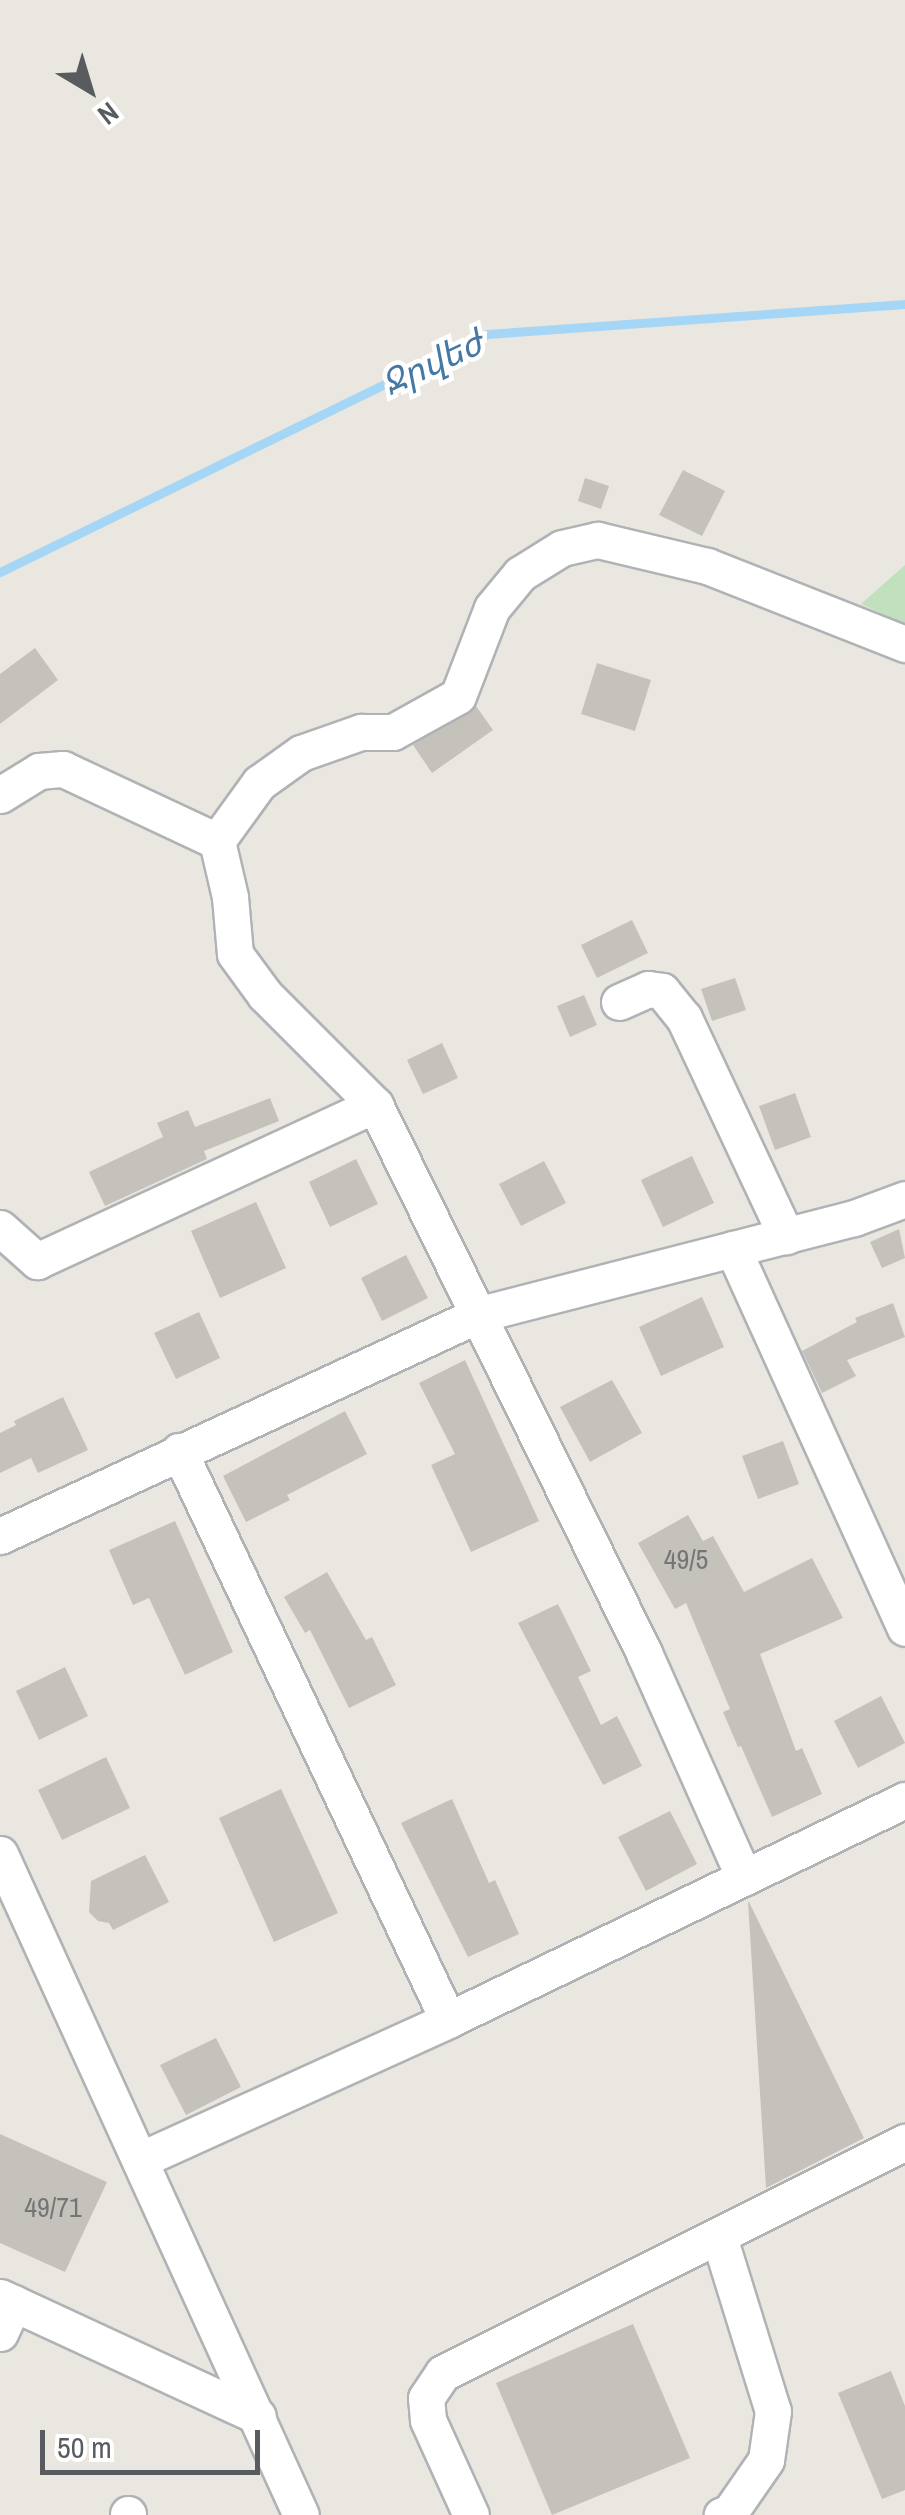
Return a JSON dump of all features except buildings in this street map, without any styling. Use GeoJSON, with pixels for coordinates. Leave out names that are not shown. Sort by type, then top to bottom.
{"type":"FeatureCollection","features":[{"type":"Feature","properties":{"kind":"street"},"geometry":{"type":"LineString","coordinates":[[744,1878],[644,1654],[374,1105],[265,995],[235,954],[230,897],[217,841],[259,783],[301,754],[362,732],[392,732],[458,696],[476,660],[492,608],[520,574],[562,548],[598,540],[707,566],[905,644]]}},
{"type":"Feature","properties":{"kind":"street"},"geometry":{"type":"LineString","coordinates":[[0,795],[38,771],[62,769],[217,841]]}},
{"type":"Feature","properties":{"kind":"street"},"geometry":{"type":"LineString","coordinates":[[619,1002],[648,989],[662,991],[684,1018],[786,1236]]}},
{"type":"Feature","properties":{"kind":"street"},"geometry":{"type":"LineString","coordinates":[[0,1228],[37,1260],[374,1105]]}},
{"type":"Feature","properties":{"kind":"street"},"geometry":{"type":"LineString","coordinates":[[0,1536],[480,1314],[786,1236],[905,1199]]}},
{"type":"Feature","properties":{"kind":"street"},"geometry":{"type":"LineString","coordinates":[[733,1249],[905,1628]]}},
{"type":"Feature","properties":{"kind":"street"},"geometry":{"type":"LineString","coordinates":[[178,1451],[448,2020]]}},
{"type":"Feature","properties":{"kind":"street"},"geometry":{"type":"LineString","coordinates":[[142,2159],[448,2020],[905,1800]]}},
{"type":"Feature","properties":{"kind":"street"},"geometry":{"type":"LineString","coordinates":[[0,1854],[92,2064],[142,2159],[302,2515]]}},
{"type":"Feature","properties":{"kind":"street"},"geometry":{"type":"LineString","coordinates":[[470,2515],[428,2420],[426,2398],[442,2372],[905,2142]]}},
{"type":"Feature","properties":{"kind":"street"},"geometry":{"type":"LineString","coordinates":[[718,2237],[772,2411],[766,2460],[730,2512],[722,2515]]}},
{"type":"Feature","properties":{"kind":"street"},"geometry":{"type":"LineString","coordinates":[[5,2311],[258,2416]]}},
{"type":"Feature","properties":{"kind":"green space"},"geometry":{"type":"Polygon","coordinates":[[[905,565],[905,624],[861,604],[905,565]]]}},
{"type":"Feature","properties":{"kind":"waterway","name":"Ջրվեժ"},"geometry":{"type":"LineString","coordinates":[[0,572],[487,334],[905,304]]}}]}
